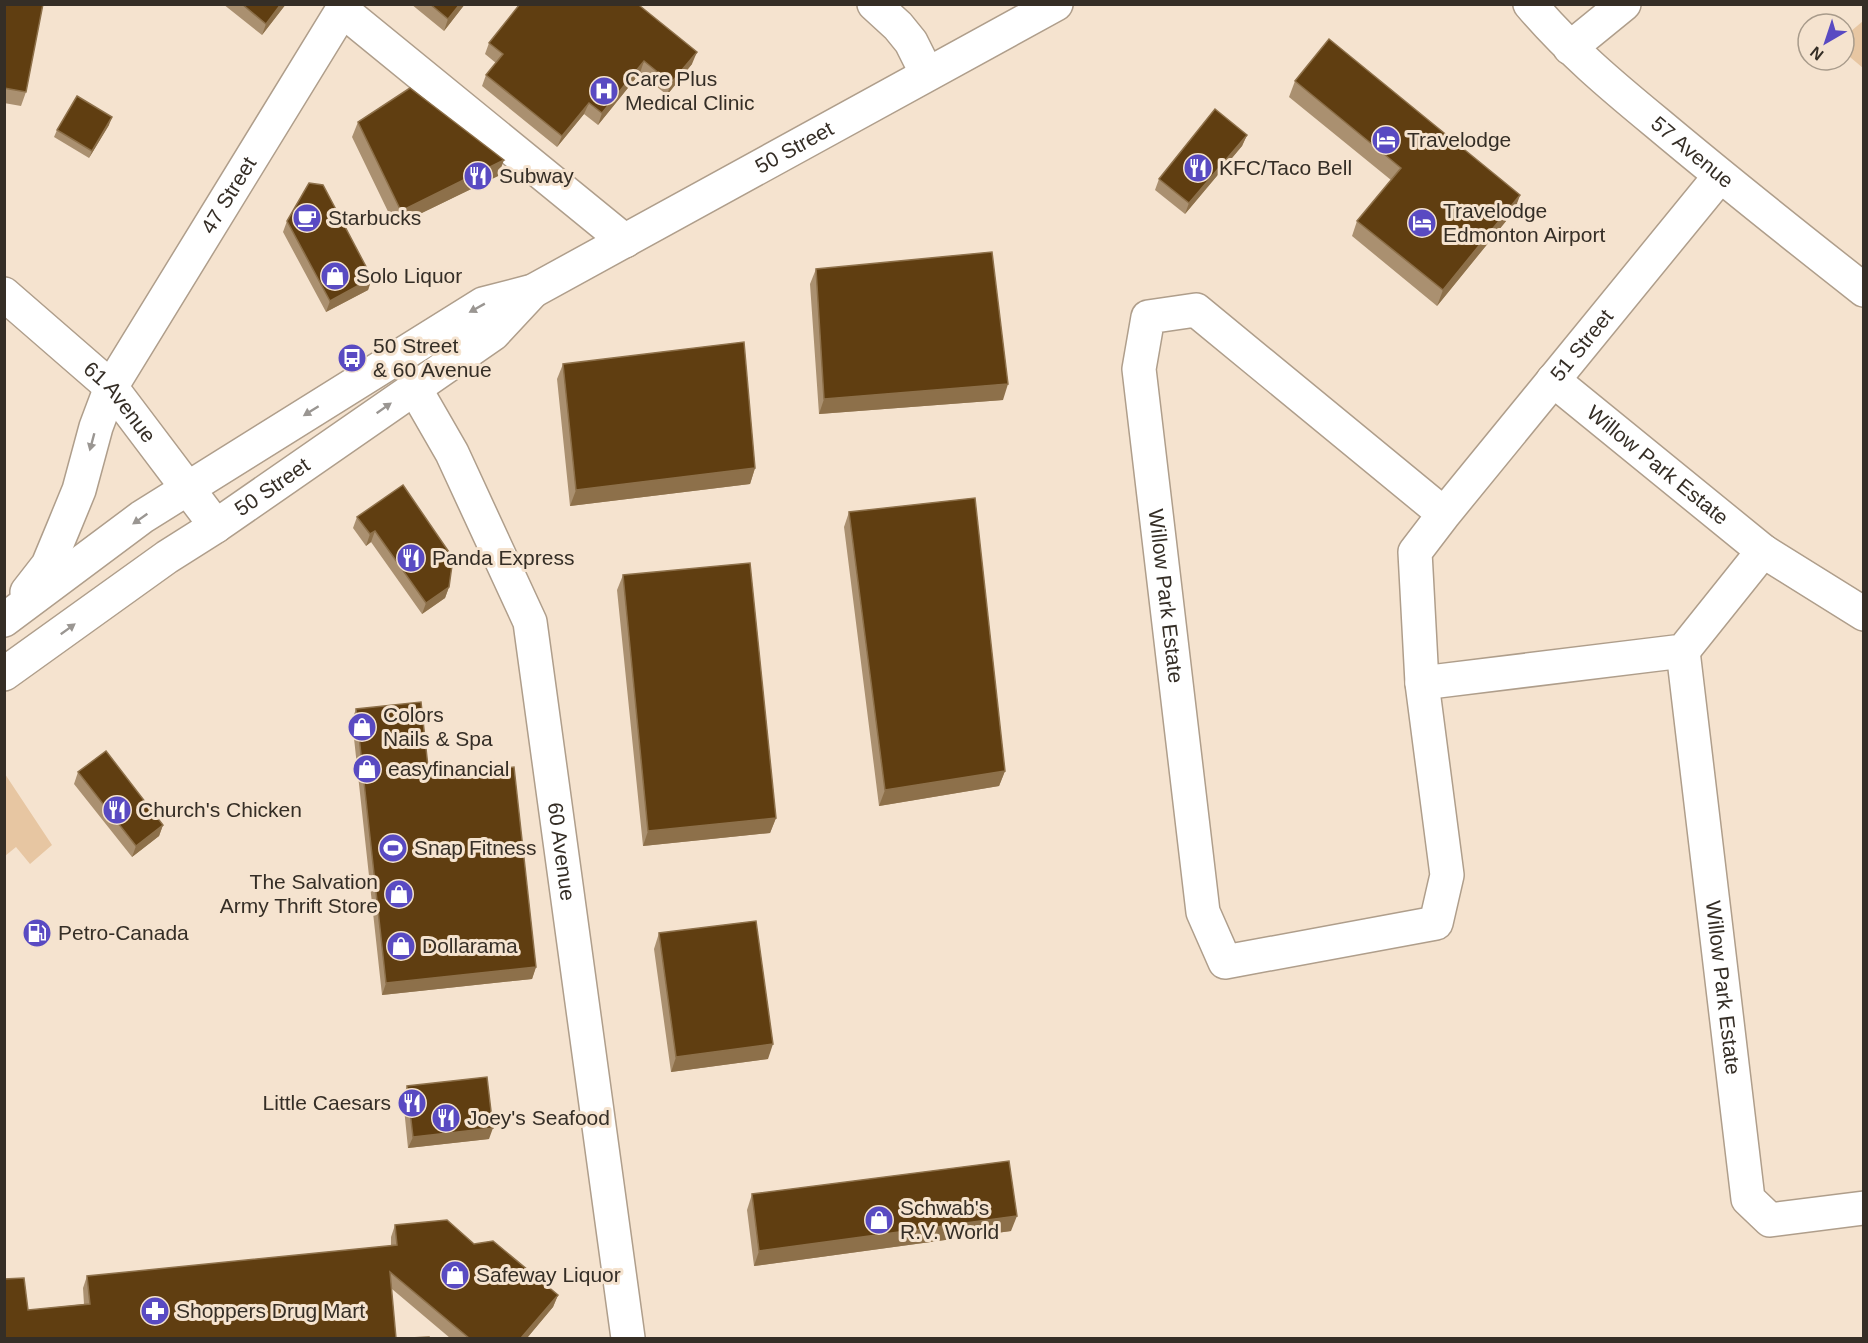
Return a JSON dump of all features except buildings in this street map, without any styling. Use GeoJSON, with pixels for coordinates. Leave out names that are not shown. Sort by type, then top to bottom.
{"type":"FeatureCollection","features":[{"type":"Feature","properties":{"kind":"street"},"geometry":{"type":"LineString","coordinates":[[874,4],[898,26],[910,42],[927,74]]}},
{"type":"Feature","properties":{"kind":"street","name":"50 Street"},"geometry":{"type":"LineString","coordinates":[[5,620],[142,517],[483,304],[533,291],[1056,4]]}},
{"type":"Feature","properties":{"kind":"street","name":"57 Avenue"},"geometry":{"type":"LineString","coordinates":[[1530,4],[1570,48],[1720,176],[1863,290]]}},
{"type":"Feature","properties":{"kind":"street"},"geometry":{"type":"LineString","coordinates":[[1570,48],[1624,4]]}},
{"type":"Feature","properties":{"kind":"street"},"geometry":{"type":"LineString","coordinates":[[344,8],[625,241]]}},
{"type":"Feature","properties":{"kind":"street","name":"47 Street"},"geometry":{"type":"LineString","coordinates":[[5,620],[48,565],[79,490],[96,427],[111,387],[344,8]]}},
{"type":"Feature","properties":{"kind":"street","name":"51 Street"},"geometry":{"type":"LineString","coordinates":[[1444,514],[1720,176]]}},
{"type":"Feature","properties":{"kind":"street","name":"50 Street"},"geometry":{"type":"LineString","coordinates":[[4,674],[167,557],[216,526],[493,334],[533,291]]}},
{"type":"Feature","properties":{"kind":"street","name":"61 Avenue"},"geometry":{"type":"LineString","coordinates":[[4,294],[111,387],[189,487],[216,526]]}},
{"type":"Feature","properties":{"kind":"street","name":"Willow Park Estate"},"geometry":{"type":"LineString","coordinates":[[1196,310],[1444,514],[1415,552],[1422,684],[1446,875],[1436,922],[1225,962],[1203,912],[1141,393],[1139,369],[1148,317],[1196,310]]}},
{"type":"Feature","properties":{"kind":"street","name":"Willow Park Estate"},"geometry":{"type":"LineString","coordinates":[[1553,380],[1762,551],[1863,614]]}},
{"type":"Feature","properties":{"kind":"street","name":"60 Avenue"},"geometry":{"type":"LineString","coordinates":[[414,387],[452,453],[530,622],[628,1338]]}},
{"type":"Feature","properties":{"kind":"street"},"geometry":{"type":"LineString","coordinates":[[1422,684],[1683,651],[1762,551]]}},
{"type":"Feature","properties":{"kind":"street","name":"Willow Park Estate"},"geometry":{"type":"LineString","coordinates":[[1683,651],[1748,1199],[1770,1220],[1863,1208]]}},
{"type":"Feature","properties":{"kind":"shaded area"},"geometry":{"type":"Polygon","coordinates":[[[1863,21],[1863,68],[1856,62],[1856,27],[1863,21]]]}},
{"type":"Feature","properties":{"kind":"shaded area"},"geometry":{"type":"Polygon","coordinates":[[[5,774],[52,845],[30,864],[16,847],[5,856],[5,774]]]}},
{"type":"Feature","properties":{"kind":"place","name":"Care Plus Medical Clinic"},"geometry":{"type":"Point","coordinates":[604,91]}},
{"type":"Feature","properties":{"kind":"place","name":"Travelodge"},"geometry":{"type":"Point","coordinates":[1386,140]}},
{"type":"Feature","properties":{"kind":"place","name":"KFC/Taco Bell"},"geometry":{"type":"Point","coordinates":[1198,168]}},
{"type":"Feature","properties":{"kind":"place","name":"Subway"},"geometry":{"type":"Point","coordinates":[478,176]}},
{"type":"Feature","properties":{"kind":"place","name":"Starbucks"},"geometry":{"type":"Point","coordinates":[307,218]}},
{"type":"Feature","properties":{"kind":"place","name":"Travelodge Edmonton Airport"},"geometry":{"type":"Point","coordinates":[1422,223]}},
{"type":"Feature","properties":{"kind":"place","name":"Solo Liquor"},"geometry":{"type":"Point","coordinates":[335,276]}},
{"type":"Feature","properties":{"kind":"place","name":"50 Street & 60 Avenue"},"geometry":{"type":"Point","coordinates":[352,358]}},
{"type":"Feature","properties":{"kind":"place","name":"Panda Express"},"geometry":{"type":"Point","coordinates":[411,558]}},
{"type":"Feature","properties":{"kind":"place","name":"Colors Nails & Spa"},"geometry":{"type":"Point","coordinates":[362,727]}},
{"type":"Feature","properties":{"kind":"place","name":"easyfinancial"},"geometry":{"type":"Point","coordinates":[367,769]}},
{"type":"Feature","properties":{"kind":"place","name":"Church's Chicken"},"geometry":{"type":"Point","coordinates":[117,810]}},
{"type":"Feature","properties":{"kind":"place","name":"Snap Fitness"},"geometry":{"type":"Point","coordinates":[393,848]}},
{"type":"Feature","properties":{"kind":"place","name":"The Salvation Army Thrift Store"},"geometry":{"type":"Point","coordinates":[399,894]}},
{"type":"Feature","properties":{"kind":"place","name":"Petro-Canada"},"geometry":{"type":"Point","coordinates":[37,933]}},
{"type":"Feature","properties":{"kind":"place","name":"Dollarama"},"geometry":{"type":"Point","coordinates":[401,946]}},
{"type":"Feature","properties":{"kind":"place","name":"Little Caesars"},"geometry":{"type":"Point","coordinates":[412,1103]}},
{"type":"Feature","properties":{"kind":"place","name":"Joey's Seafood"},"geometry":{"type":"Point","coordinates":[446,1118]}},
{"type":"Feature","properties":{"kind":"place","name":"Schwab's R.V. World"},"geometry":{"type":"Point","coordinates":[879,1220]}},
{"type":"Feature","properties":{"kind":"place","name":"Safeway Liquor"},"geometry":{"type":"Point","coordinates":[455,1275]}},
{"type":"Feature","properties":{"kind":"place","name":"Shoppers Drug Mart"},"geometry":{"type":"Point","coordinates":[155,1311]}}]}
